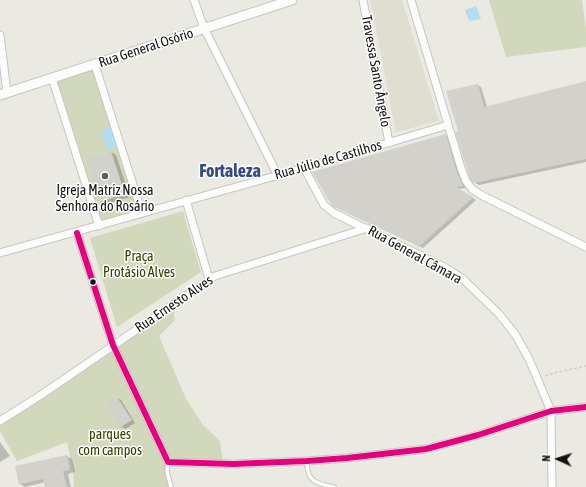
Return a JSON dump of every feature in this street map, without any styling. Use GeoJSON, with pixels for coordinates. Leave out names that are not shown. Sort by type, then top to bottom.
{"type":"FeatureCollection","features":[{"type":"Feature","properties":{"kind":"street"},"geometry":{"type":"LineString","coordinates":[[194,0],[204,28],[277,174]]}},
{"type":"Feature","properties":{"kind":"street","name":"Rua General Osório"},"geometry":{"type":"LineString","coordinates":[[3,94],[290,0]]}},
{"type":"Feature","properties":{"kind":"street","name":"Travessa Santo Ângelo"},"geometry":{"type":"LineString","coordinates":[[363,0],[389,143]]}},
{"type":"Feature","properties":{"kind":"street"},"geometry":{"type":"LineString","coordinates":[[411,0],[466,181],[472,189],[492,202],[586,247]]}},
{"type":"Feature","properties":{"kind":"street"},"geometry":{"type":"LineString","coordinates":[[0,35],[3,94]]}},
{"type":"Feature","properties":{"kind":"street"},"geometry":{"type":"LineString","coordinates":[[95,65],[142,213]]}},
{"type":"Feature","properties":{"kind":"street"},"geometry":{"type":"LineString","coordinates":[[52,78],[98,226]]}},
{"type":"Feature","properties":{"kind":"street","name":"Rua Júlio de Castilhos"},"geometry":{"type":"LineString","coordinates":[[0,253],[77,233],[186,200],[277,174],[304,168],[448,125]]}},
{"type":"Feature","properties":{"kind":"street","name":"Rua General Câmara"},"geometry":{"type":"LineString","coordinates":[[304,168],[324,205],[334,213],[413,251],[446,268],[463,279],[490,305],[516,334],[551,411],[552,487]]}},
{"type":"Feature","properties":{"kind":"street"},"geometry":{"type":"LineString","coordinates":[[186,200],[209,279]]}},
{"type":"Feature","properties":{"kind":"street","name":"Rua Ernesto Alves"},"geometry":{"type":"LineString","coordinates":[[0,421],[41,395],[209,279],[367,228]]}},
{"type":"Feature","properties":{"kind":"street"},"geometry":{"type":"LineString","coordinates":[[77,233],[113,345],[168,462],[233,464],[307,461],[426,449],[478,435],[551,411],[586,407]]}},
{"type":"Feature","properties":{"kind":"lane"},"geometry":{"type":"LineString","coordinates":[[307,461],[307,471],[309,476],[314,481],[322,485],[334,487]]}},
{"type":"Feature","properties":{"kind":"lane"},"geometry":{"type":"LineString","coordinates":[[168,462],[167,471],[171,487]]}},
{"type":"Feature","properties":{"kind":"path"},"geometry":{"type":"LineString","coordinates":[[413,251],[478,193]]}},
{"type":"Feature","properties":{"kind":"path"},"geometry":{"type":"LineString","coordinates":[[538,380],[554,372],[586,366]]}},
{"type":"Feature","properties":{"kind":"shaded area"},"geometry":{"type":"Polygon","coordinates":[[[370,0],[402,0],[439,121],[396,132],[370,0]]]}},
{"type":"Feature","properties":{"kind":"green space"},"geometry":{"type":"Polygon","coordinates":[[[489,0],[582,0],[586,30],[586,47],[506,57],[489,0]]]}},
{"type":"Feature","properties":{"kind":"green space"},"geometry":{"type":"Polygon","coordinates":[[[94,65],[141,212],[99,226],[54,79],[94,65]]]}},
{"type":"Feature","properties":{"kind":"green space","name":"Praça Protásio Alves"},"geometry":{"type":"Polygon","coordinates":[[[183,211],[201,272],[117,327],[90,238],[183,211]]]}},
{"type":"Feature","properties":{"kind":"green space"},"geometry":{"type":"Polygon","coordinates":[[[173,306],[175,320],[159,336],[186,399],[203,425],[220,441],[223,463],[169,461],[114,345],[173,306]]]}},
{"type":"Feature","properties":{"kind":"green space","name":"parques com campos"},"geometry":{"type":"Polygon","coordinates":[[[113,348],[166,463],[166,474],[169,487],[74,487],[73,469],[67,442],[17,461],[0,431],[0,423],[113,348]]]}},
{"type":"Feature","properties":{"kind":"water"},"geometry":{"type":"Polygon","coordinates":[[[476,6],[481,19],[469,21],[465,10],[476,6]]]}},
{"type":"Feature","properties":{"kind":"water"},"geometry":{"type":"Polygon","coordinates":[[[113,126],[119,146],[107,150],[101,131],[113,126]]]}},
{"type":"Feature","properties":{"kind":"building"},"geometry":{"type":"Polygon","coordinates":[[[586,81],[586,159],[474,183],[470,179],[455,132],[458,131],[446,91],[478,84],[484,107],[586,81]]]}},
{"type":"Feature","properties":{"kind":"building"},"geometry":{"type":"Polygon","coordinates":[[[446,134],[456,170],[463,186],[456,187],[473,197],[419,246],[334,207],[312,172],[446,134]]]}},
{"type":"Feature","properties":{"kind":"building","name":"Igreja Matriz Nossa Senhora do Rosário"},"geometry":{"type":"Polygon","coordinates":[[[111,151],[125,194],[100,202],[86,159],[111,151]]]}},
{"type":"Feature","properties":{"kind":"building"},"geometry":{"type":"Polygon","coordinates":[[[117,397],[132,420],[121,427],[106,403],[117,397]]]}},
{"type":"Feature","properties":{"kind":"building"},"geometry":{"type":"Polygon","coordinates":[[[67,455],[70,470],[63,471],[67,487],[45,487],[43,479],[19,484],[15,466],[67,455]]]}},
{"type":"Feature","properties":{"kind":"transit line"},"geometry":{"type":"LineString","coordinates":[[77,233],[113,345],[168,462],[233,464],[307,461],[426,449],[478,435],[551,411],[586,407]]}},
{"type":"Feature","properties":{"kind":"place","name":"Igreja Matriz Nossa Senhora do Rosário"},"geometry":{"type":"Point","coordinates":[105,176]}},
{"type":"Feature","properties":{"kind":"district","name":"Fortaleza"},"geometry":{"type":"Point","coordinates":[230,171]}}]}
